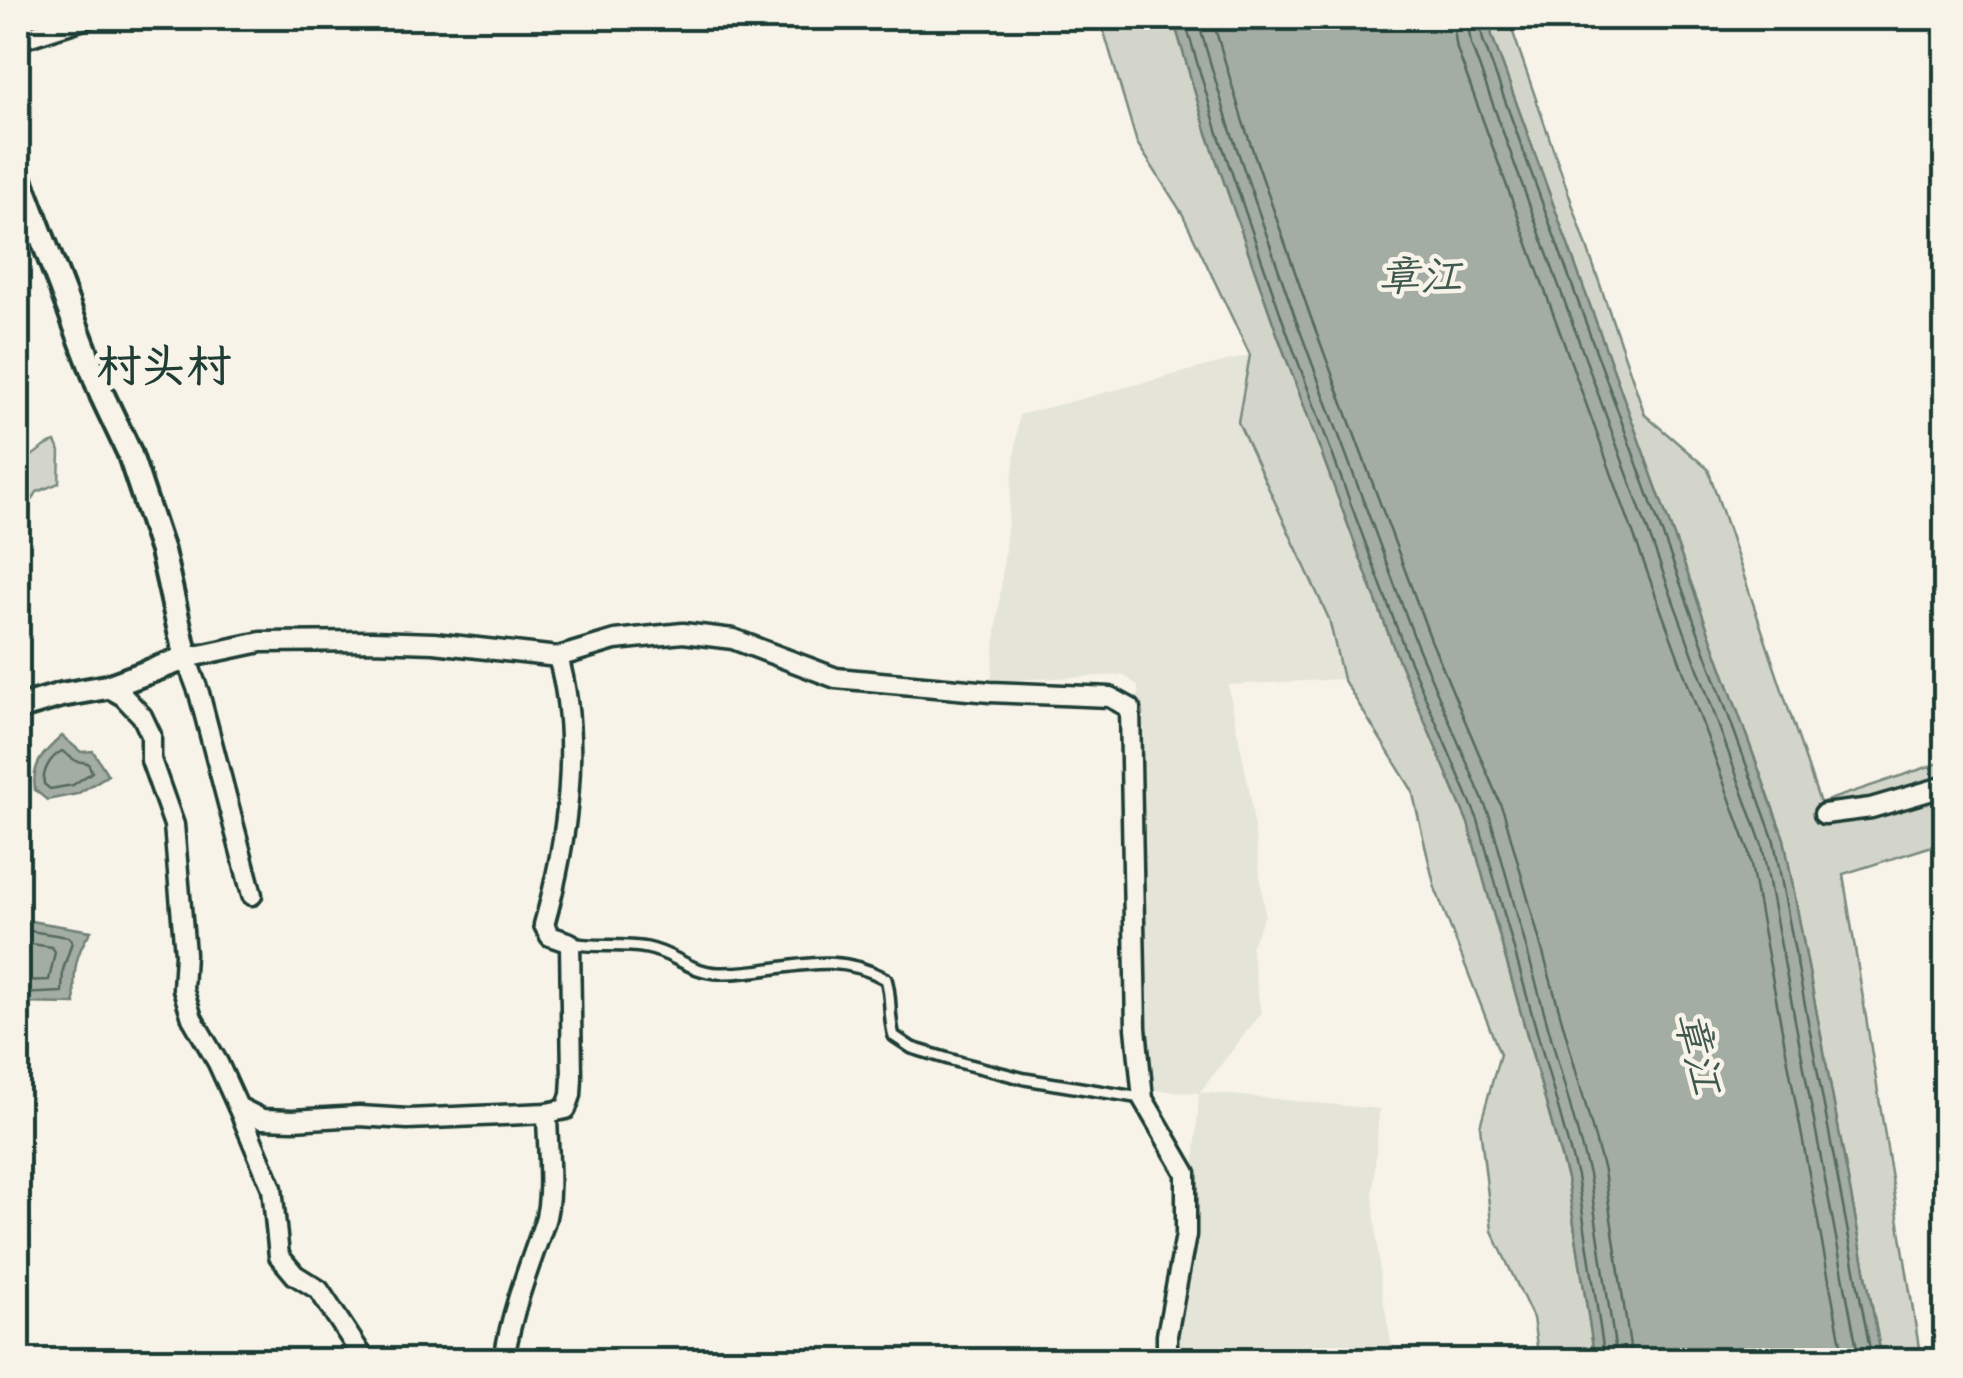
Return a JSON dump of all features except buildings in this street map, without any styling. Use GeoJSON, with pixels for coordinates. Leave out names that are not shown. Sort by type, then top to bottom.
{"type":"FeatureCollection","features":[{"type":"Feature","properties":{"kind":"street"},"geometry":{"type":"LineString","coordinates":[[18,40],[86,18]]}},
{"type":"Feature","properties":{"kind":"street"},"geometry":{"type":"LineString","coordinates":[[18,174],[22,204],[129,452],[162,550],[186,658],[199,693],[252,895]]}},
{"type":"Feature","properties":{"kind":"street"},"geometry":{"type":"LineString","coordinates":[[18,708],[62,694],[108,687],[186,658],[261,642],[434,642],[558,658],[615,640],[650,635],[733,639],[836,678],[990,692],[1110,697],[1121,702],[1130,708],[1136,1028],[1143,1099],[1186,1173],[1186,1235],[1167,1335],[1168,1360]]}},
{"type":"Feature","properties":{"kind":"street"},"geometry":{"type":"LineString","coordinates":[[238,1108],[262,1119],[278,1120],[359,1116],[408,1119],[566,1109],[571,1095],[570,943],[550,936],[544,924],[557,878],[566,818],[568,691],[558,658]]}},
{"type":"Feature","properties":{"kind":"street"},"geometry":{"type":"LineString","coordinates":[[108,687],[142,716],[151,735],[151,760],[174,825],[185,954],[182,988],[192,1018],[238,1108],[272,1188],[279,1256],[295,1275],[319,1290],[365,1360]]}},
{"type":"Feature","properties":{"kind":"street"},"geometry":{"type":"LineString","coordinates":[[1824,814],[1872,808],[1946,786]]}},
{"type":"Feature","properties":{"kind":"street"},"geometry":{"type":"LineString","coordinates":[[504,1360],[516,1302],[534,1243],[545,1222],[546,1112]]}},
{"type":"Feature","properties":{"kind":"lane"},"geometry":{"type":"LineString","coordinates":[[570,943],[651,948],[694,970],[718,974],[818,962],[852,964],[886,979],[894,1036],[912,1048],[1025,1079],[1143,1099]]}},
{"type":"Feature","properties":{"kind":"shaded area"},"geometry":{"type":"Polygon","coordinates":[[[1100,18],[1173,18],[1207,133],[1275,328],[1396,654],[1468,823],[1567,1179],[1595,1360],[1539,1360],[1533,1318],[1492,1231],[1480,1126],[1500,1054],[1435,888],[1412,790],[1343,679],[1329,619],[1238,422],[1250,355],[1182,213],[1137,143],[1100,18]]]}},
{"type":"Feature","properties":{"kind":"shaded area"},"geometry":{"type":"Polygon","coordinates":[[[1489,18],[1508,18],[1645,415],[1708,469],[1820,803],[1945,761],[1945,842],[1843,874],[1921,1360],[1882,1360],[1784,839],[1492,36],[1489,18]]]}},
{"type":"Feature","properties":{"kind":"shaded area"},"geometry":{"type":"Polygon","coordinates":[[[1250,355],[1238,422],[1329,619],[1343,679],[1228,685],[1250,793],[1265,915],[1251,947],[1261,1013],[1200,1092],[1379,1109],[1373,1195],[1381,1286],[1394,1360],[1174,1360],[1188,1264],[1199,1093],[1152,1090],[1145,1038],[1138,686],[1123,675],[991,681],[1019,415],[1250,355]]]}},
{"type":"Feature","properties":{"kind":"shaded area"},"geometry":{"type":"Polygon","coordinates":[[[55,442],[60,452],[59,483],[37,492],[29,506],[18,493],[18,461],[55,442]]]}},
{"type":"Feature","properties":{"kind":"water","name":"章江"},"geometry":{"type":"Polygon","coordinates":[[[1173,18],[1489,18],[1492,36],[1784,839],[1882,1360],[1595,1360],[1567,1178],[1468,823],[1396,654],[1275,328],[1207,133],[1173,18]]]}},
{"type":"Feature","properties":{"kind":"water"},"geometry":{"type":"Polygon","coordinates":[[[62,736],[81,752],[93,751],[108,775],[77,794],[47,800],[35,790],[35,773],[44,753],[62,736]]]}},
{"type":"Feature","properties":{"kind":"water"},"geometry":{"type":"Polygon","coordinates":[[[18,919],[91,931],[76,966],[75,1004],[18,1003],[18,919]]]}},
{"type":"Feature","properties":{"kind":"district","name":"村头村"},"geometry":{"type":"Point","coordinates":[164,372]}}]}
